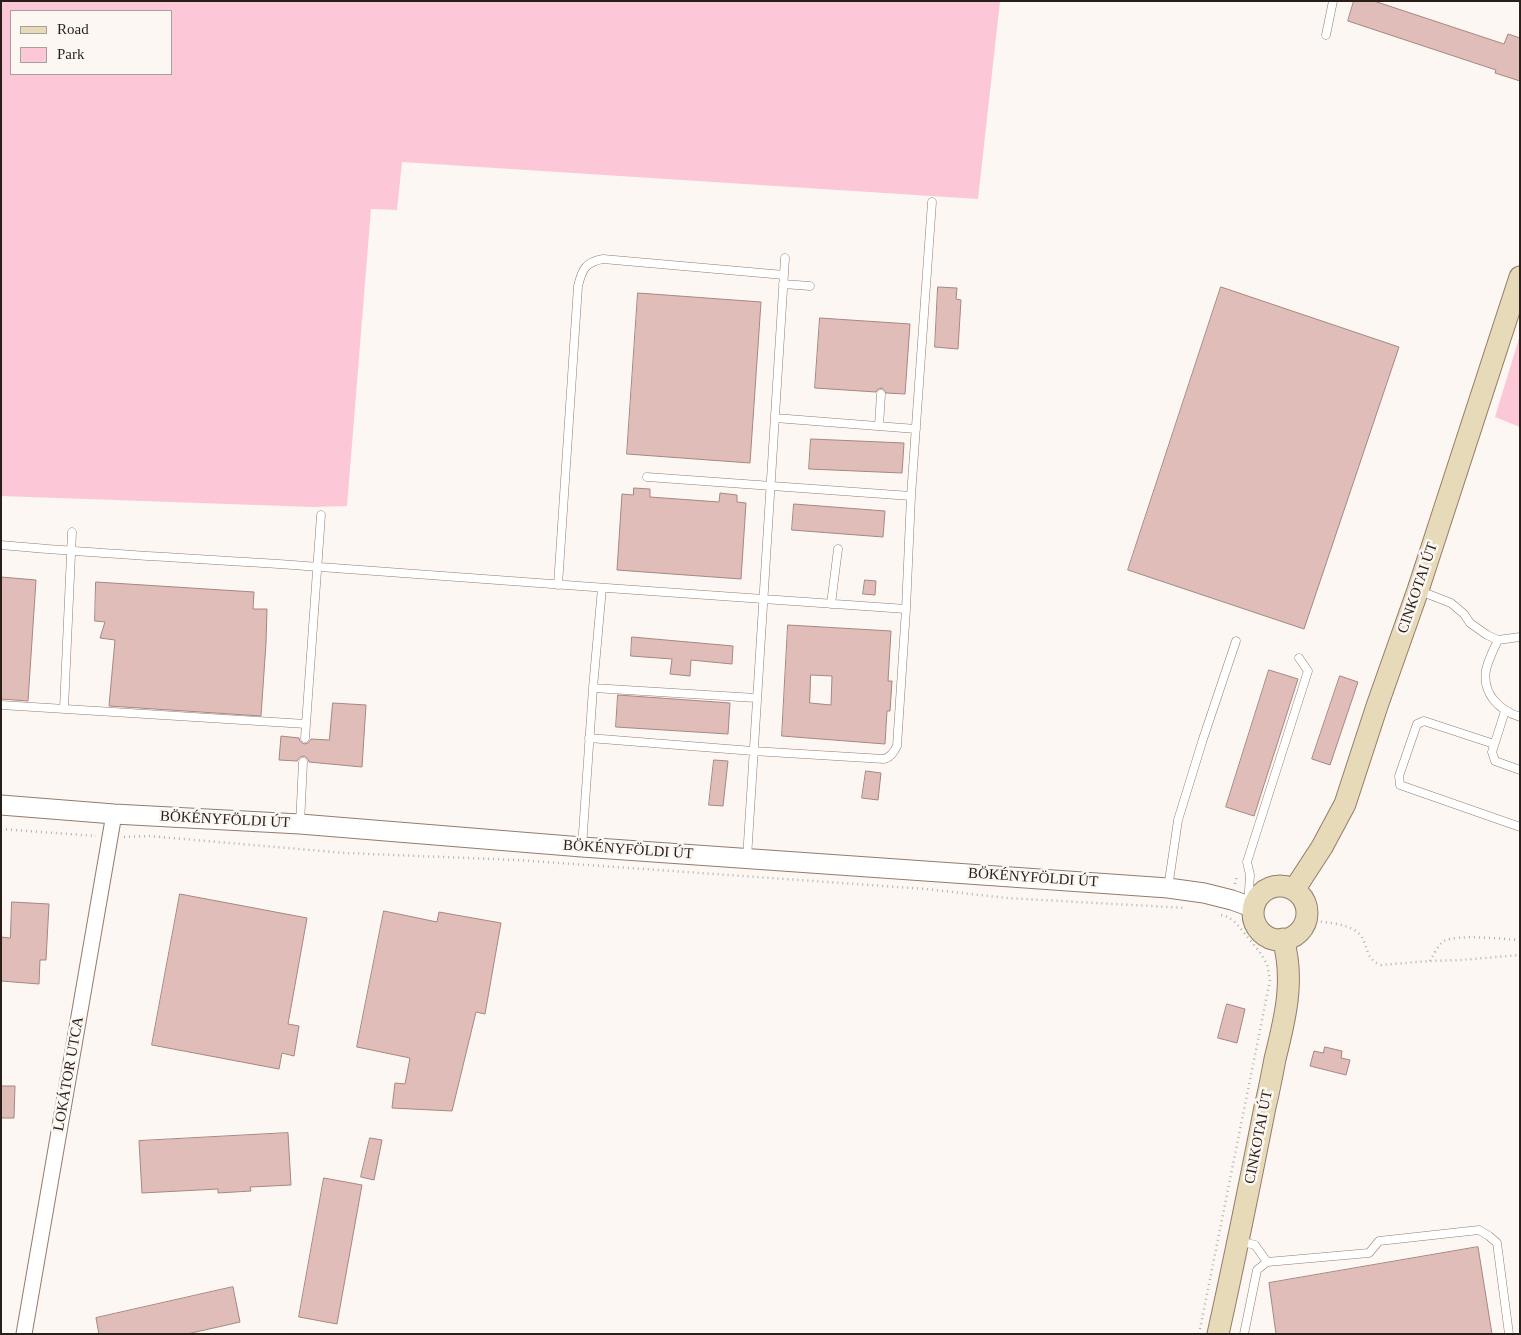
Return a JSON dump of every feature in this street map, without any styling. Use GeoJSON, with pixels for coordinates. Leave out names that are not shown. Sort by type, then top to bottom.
{"type":"FeatureCollection","features":[{"type":"Feature","properties":{"kind":"main road","name":"CINKOTAI ÚT"},"geometry":{"type":"LineString","coordinates":[[1294,890],[1322,848],[1345,804],[1418,590],[1520,277]]}},
{"type":"Feature","properties":{"kind":"main road"},"geometry":{"type":"LineString","coordinates":[[1282,886],[1294,890],[1301,896],[1307,911],[1302,929],[1293,936],[1283,940],[1271,938],[1260,931],[1254,920],[1251,907],[1259,896],[1269,888],[1282,886]]}},
{"type":"Feature","properties":{"kind":"main road","name":"CINKOTAI ÚT"},"geometry":{"type":"LineString","coordinates":[[1218,1334],[1286,1013],[1289,977],[1286,949],[1283,940]]}},
{"type":"Feature","properties":{"kind":"street","name":"BÖKÉNYFÖLDI ÚT"},"geometry":{"type":"LineString","coordinates":[[1,805],[114,814],[300,824],[582,847],[1168,888],[1204,893],[1251,907]]}},
{"type":"Feature","properties":{"kind":"street","name":"LOKÁTOR UTCA"},"geometry":{"type":"LineString","coordinates":[[24,1334],[114,814]]}},
{"type":"Feature","properties":{"kind":"lane"},"geometry":{"type":"LineString","coordinates":[[1326,35],[1333,1]]}},
{"type":"Feature","properties":{"kind":"lane"},"geometry":{"type":"LineString","coordinates":[[589,738],[884,759],[892,754],[897,746],[911,496],[932,202]]}},
{"type":"Feature","properties":{"kind":"lane"},"geometry":{"type":"LineString","coordinates":[[747,858],[785,258]]}},
{"type":"Feature","properties":{"kind":"lane"},"geometry":{"type":"LineString","coordinates":[[558,585],[578,286],[580,275],[585,267],[592,261],[603,259],[784,275]]}},
{"type":"Feature","properties":{"kind":"lane"},"geometry":{"type":"LineString","coordinates":[[783,284],[810,286]]}},
{"type":"Feature","properties":{"kind":"lane"},"geometry":{"type":"LineString","coordinates":[[879,426],[881,394]]}},
{"type":"Feature","properties":{"kind":"lane"},"geometry":{"type":"LineString","coordinates":[[775,418],[916,429]]}},
{"type":"Feature","properties":{"kind":"lane"},"geometry":{"type":"LineString","coordinates":[[648,477],[911,496]]}},
{"type":"Feature","properties":{"kind":"lane"},"geometry":{"type":"LineString","coordinates":[[305,738],[321,515]]}},
{"type":"Feature","properties":{"kind":"lane"},"geometry":{"type":"LineString","coordinates":[[64,708],[72,532]]}},
{"type":"Feature","properties":{"kind":"lane"},"geometry":{"type":"LineString","coordinates":[[1,545],[906,609]]}},
{"type":"Feature","properties":{"kind":"lane"},"geometry":{"type":"LineString","coordinates":[[831,604],[838,549]]}},
{"type":"Feature","properties":{"kind":"lane"},"geometry":{"type":"LineString","coordinates":[[582,847],[602,588]]}},
{"type":"Feature","properties":{"kind":"lane"},"geometry":{"type":"LineString","coordinates":[[1418,590],[1451,602],[1470,622],[1498,640],[1520,637]]}},
{"type":"Feature","properties":{"kind":"lane"},"geometry":{"type":"LineString","coordinates":[[1498,640],[1486,670],[1487,683],[1493,701],[1505,711],[1520,717]]}},
{"type":"Feature","properties":{"kind":"lane"},"geometry":{"type":"LineString","coordinates":[[1168,888],[1178,820],[1236,641]]}},
{"type":"Feature","properties":{"kind":"lane"},"geometry":{"type":"LineString","coordinates":[[1251,907],[1250,875],[1247,862],[1308,671],[1298,658]]}},
{"type":"Feature","properties":{"kind":"lane"},"geometry":{"type":"LineString","coordinates":[[593,688],[756,698]]}},
{"type":"Feature","properties":{"kind":"lane"},"geometry":{"type":"LineString","coordinates":[[1,705],[306,724]]}},
{"type":"Feature","properties":{"kind":"lane"},"geometry":{"type":"LineString","coordinates":[[1505,711],[1492,752],[1495,761],[1520,770]]}},
{"type":"Feature","properties":{"kind":"lane"},"geometry":{"type":"LineString","coordinates":[[1494,744],[1424,721],[1416,724],[1399,776],[1400,785],[1520,827]]}},
{"type":"Feature","properties":{"kind":"lane"},"geometry":{"type":"LineString","coordinates":[[300,824],[303,762]]}},
{"type":"Feature","properties":{"kind":"lane"},"geometry":{"type":"LineString","coordinates":[[1244,1334],[1257,1270],[1266,1262],[1369,1253],[1379,1241],[1479,1230],[1496,1243],[1509,1334]]}},
{"type":"Feature","properties":{"kind":"lane"},"geometry":{"type":"LineString","coordinates":[[1239,1241],[1255,1246],[1266,1262]]}},
{"type":"Feature","properties":{"kind":"path"},"geometry":{"type":"LineString","coordinates":[[1,829],[110,837],[149,836],[345,853],[527,861],[942,890],[1008,898],[1190,908]]}},
{"type":"Feature","properties":{"kind":"path"},"geometry":{"type":"LineString","coordinates":[[1199,1334],[1270,980],[1266,964],[1236,923],[1228,917],[1215,914]]}},
{"type":"Feature","properties":{"kind":"path"},"geometry":{"type":"LineString","coordinates":[[1306,920],[1343,924],[1356,931],[1362,937],[1369,957],[1375,963],[1381,965],[1520,955]]}},
{"type":"Feature","properties":{"kind":"path"},"geometry":{"type":"LineString","coordinates":[[1430,960],[1443,941],[1456,938],[1520,940]]}},
{"type":"Feature","properties":{"kind":"green space"},"geometry":{"type":"Polygon","coordinates":[[[1,1],[1000,1],[978,199],[402,162],[397,210],[371,209],[347,506],[313,507],[1,496],[1,1]]]}},
{"type":"Feature","properties":{"kind":"green space"},"geometry":{"type":"Polygon","coordinates":[[[1520,335],[1520,427],[1495,417],[1520,335]]]}},
{"type":"Feature","properties":{"kind":"building"},"geometry":{"type":"Polygon","coordinates":[[[1354,1],[1374,1],[1504,44],[1508,34],[1520,38],[1520,81],[1495,73],[1496,70],[1348,21],[1354,1]]]}},
{"type":"Feature","properties":{"kind":"building"},"geometry":{"type":"Polygon","coordinates":[[[938,287],[957,288],[956,299],[961,300],[958,349],[935,347],[938,287]]]}},
{"type":"Feature","properties":{"kind":"building"},"geometry":{"type":"Polygon","coordinates":[[[1221,287],[1399,347],[1304,629],[1128,570],[1221,287]]]}},
{"type":"Feature","properties":{"kind":"building"},"geometry":{"type":"Polygon","coordinates":[[[638,293],[761,302],[750,463],[627,454],[638,293]]]}},
{"type":"Feature","properties":{"kind":"building"},"geometry":{"type":"Polygon","coordinates":[[[820,318],[910,324],[905,394],[886,393],[882,388],[876,392],[815,388],[820,318]]]}},
{"type":"Feature","properties":{"kind":"building"},"geometry":{"type":"Polygon","coordinates":[[[811,439],[904,443],[902,473],[809,469],[811,439]]]}},
{"type":"Feature","properties":{"kind":"building"},"geometry":{"type":"Polygon","coordinates":[[[634,488],[650,489],[650,497],[719,502],[720,493],[737,495],[737,502],[746,503],[741,579],[617,570],[622,494],[633,495],[634,488]]]}},
{"type":"Feature","properties":{"kind":"building"},"geometry":{"type":"Polygon","coordinates":[[[794,504],[885,511],[883,537],[792,530],[794,504]]]}},
{"type":"Feature","properties":{"kind":"building"},"geometry":{"type":"Polygon","coordinates":[[[1,577],[36,580],[28,701],[1,699],[1,577]]]}},
{"type":"Feature","properties":{"kind":"building"},"geometry":{"type":"Polygon","coordinates":[[[865,580],[876,581],[875,595],[863,594],[865,580]]]}},
{"type":"Feature","properties":{"kind":"building"},"geometry":{"type":"Polygon","coordinates":[[[96,582],[254,592],[253,609],[267,609],[261,716],[109,706],[115,640],[100,638],[105,622],[95,621],[96,582]]]}},
{"type":"Feature","properties":{"kind":"building"},"geometry":{"type":"Polygon","coordinates":[[[788,625],[891,631],[888,681],[892,681],[890,711],[887,711],[885,744],[782,736],[788,625]],[[811,675],[810,703],[831,705],[832,676],[811,675]]]}},
{"type":"Feature","properties":{"kind":"building"},"geometry":{"type":"Polygon","coordinates":[[[632,637],[733,646],[732,664],[691,660],[690,676],[670,674],[672,659],[631,656],[632,637]]]}},
{"type":"Feature","properties":{"kind":"building"},"geometry":{"type":"Polygon","coordinates":[[[1269,670],[1298,679],[1254,816],[1226,807],[1269,670]]]}},
{"type":"Feature","properties":{"kind":"building"},"geometry":{"type":"Polygon","coordinates":[[[1340,676],[1358,682],[1330,765],[1312,759],[1340,676]]]}},
{"type":"Feature","properties":{"kind":"building"},"geometry":{"type":"Polygon","coordinates":[[[618,695],[730,703],[728,734],[616,727],[618,695]]]}},
{"type":"Feature","properties":{"kind":"building"},"geometry":{"type":"Polygon","coordinates":[[[333,703],[366,705],[362,767],[309,762],[304,756],[300,757],[297,761],[279,760],[281,736],[299,738],[304,744],[308,743],[311,739],[329,740],[333,703]]]}},
{"type":"Feature","properties":{"kind":"building"},"geometry":{"type":"Polygon","coordinates":[[[714,760],[728,761],[723,806],[709,805],[714,760]]]}},
{"type":"Feature","properties":{"kind":"building"},"geometry":{"type":"Polygon","coordinates":[[[866,771],[881,773],[878,800],[862,798],[866,771]]]}},
{"type":"Feature","properties":{"kind":"building"},"geometry":{"type":"Polygon","coordinates":[[[180,894],[307,918],[288,1024],[299,1026],[294,1056],[282,1053],[279,1069],[152,1045],[180,894]]]}},
{"type":"Feature","properties":{"kind":"building"},"geometry":{"type":"Polygon","coordinates":[[[12,902],[49,904],[46,960],[40,960],[39,984],[1,981],[1,937],[10,938],[12,902]]]}},
{"type":"Feature","properties":{"kind":"building"},"geometry":{"type":"Polygon","coordinates":[[[384,911],[437,922],[439,912],[501,923],[485,1014],[476,1012],[452,1111],[392,1108],[395,1083],[405,1084],[410,1058],[357,1047],[384,911]]]}},
{"type":"Feature","properties":{"kind":"building"},"geometry":{"type":"Polygon","coordinates":[[[1227,1004],[1245,1009],[1237,1043],[1218,1038],[1227,1004]]]}},
{"type":"Feature","properties":{"kind":"building"},"geometry":{"type":"Polygon","coordinates":[[[1325,1047],[1342,1051],[1341,1058],[1350,1060],[1346,1075],[1310,1066],[1314,1051],[1323,1053],[1325,1047]]]}},
{"type":"Feature","properties":{"kind":"building"},"geometry":{"type":"Polygon","coordinates":[[[1,1086],[15,1086],[14,1118],[1,1118],[1,1086]]]}},
{"type":"Feature","properties":{"kind":"building"},"geometry":{"type":"Polygon","coordinates":[[[288,1133],[291,1185],[250,1187],[251,1191],[218,1193],[218,1189],[142,1193],[139,1141],[288,1133]]]}},
{"type":"Feature","properties":{"kind":"building"},"geometry":{"type":"Polygon","coordinates":[[[370,1138],[382,1140],[374,1180],[361,1177],[370,1138]]]}},
{"type":"Feature","properties":{"kind":"building"},"geometry":{"type":"Polygon","coordinates":[[[324,1178],[362,1185],[337,1324],[299,1317],[324,1178]]]}},
{"type":"Feature","properties":{"kind":"building"},"geometry":{"type":"Polygon","coordinates":[[[1478,1247],[1492,1334],[1276,1334],[1269,1283],[1478,1247]]]}},
{"type":"Feature","properties":{"kind":"building"},"geometry":{"type":"Polygon","coordinates":[[[233,1287],[240,1322],[187,1334],[99,1334],[96,1318],[233,1287]]]}}]}
